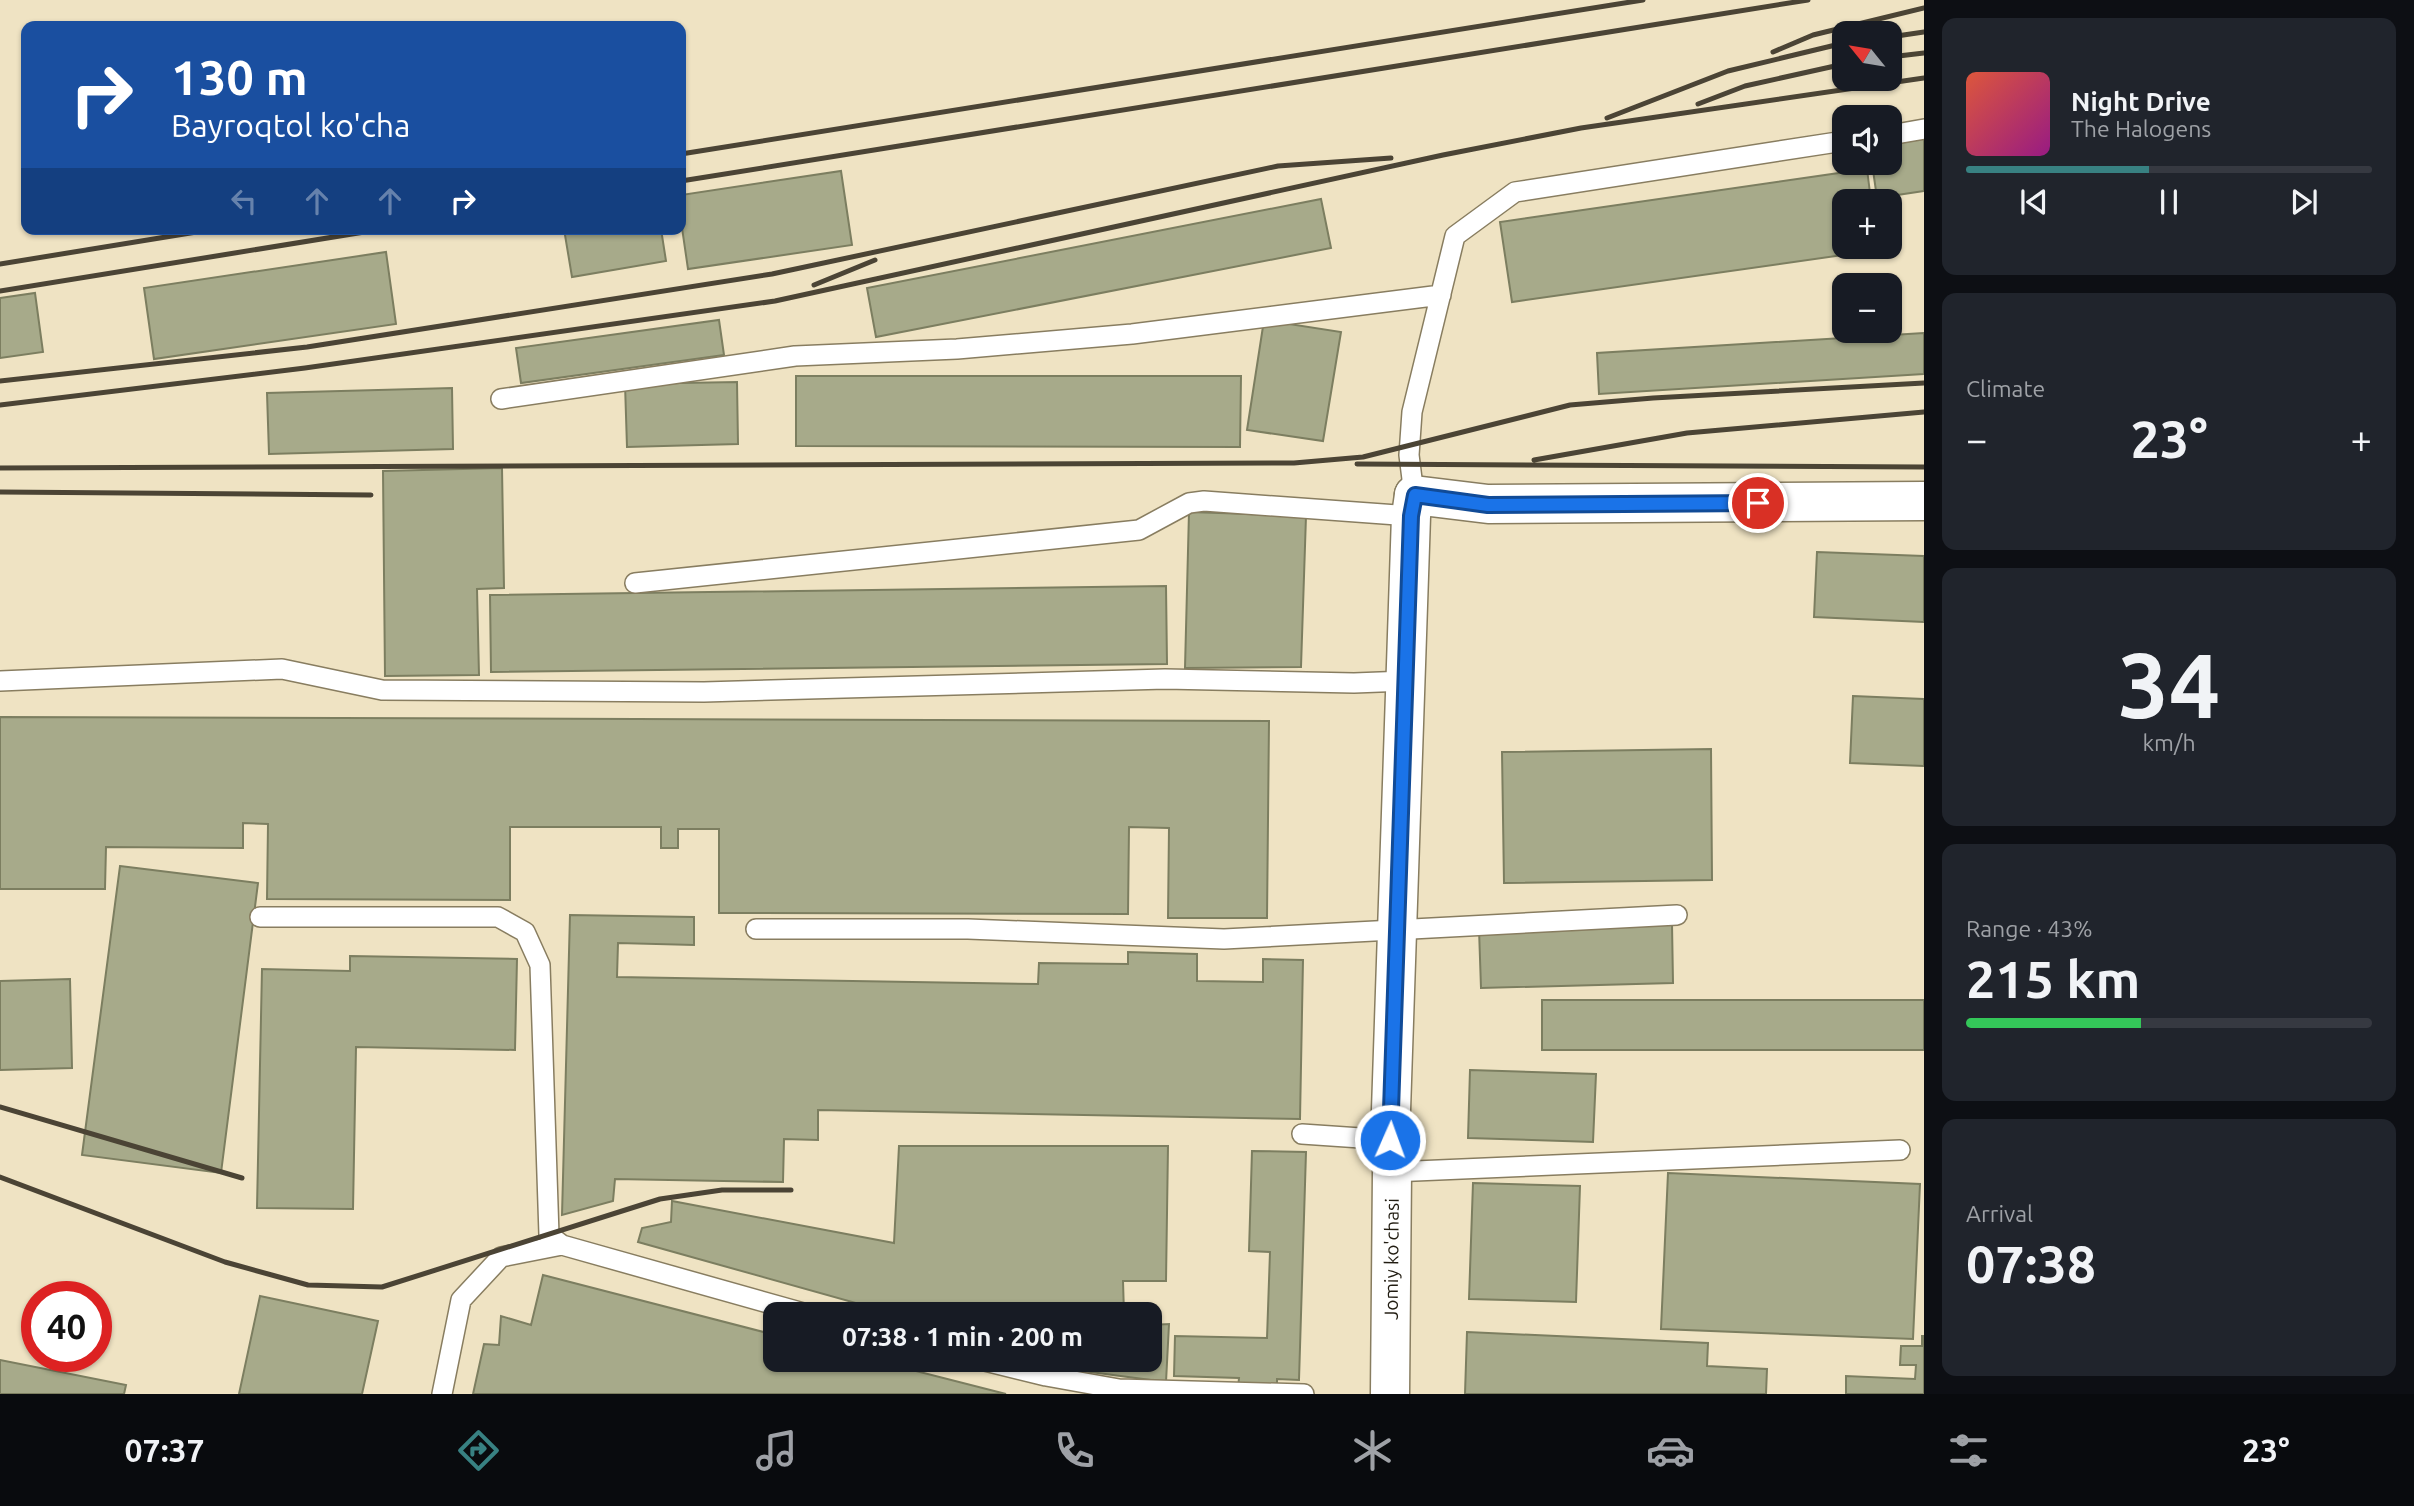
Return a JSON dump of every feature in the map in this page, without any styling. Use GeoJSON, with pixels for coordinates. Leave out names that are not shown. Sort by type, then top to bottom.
{"type":"FeatureCollection","features":[{"type":"Feature","properties":{"kind":"street"},"geometry":{"type":"LineString","coordinates":[[1413,505],[1924,501]]}},
{"type":"Feature","properties":{"kind":"street","name":"Jomiy ko'chasi"},"geometry":{"type":"LineString","coordinates":[[1390,1394],[1391,1156],[1413,505]]}},
{"type":"Feature","properties":{"kind":"lane"},"geometry":{"type":"LineString","coordinates":[[1902,133],[1924,129]]}},
{"type":"Feature","properties":{"kind":"lane"},"geometry":{"type":"LineString","coordinates":[[635,583],[1139,530],[1189,503],[1204,501],[1413,505],[1409,455],[1412,412],[1455,236],[1515,192],[1832,143]]}},
{"type":"Feature","properties":{"kind":"lane"},"geometry":{"type":"LineString","coordinates":[[501,399],[795,356],[957,349],[1132,334],[1441,295]]}},
{"type":"Feature","properties":{"kind":"lane"},"geometry":{"type":"LineString","coordinates":[[0,681],[282,669],[382,690],[704,692],[1165,678],[1354,683],[1406,681]]}},
{"type":"Feature","properties":{"kind":"lane"},"geometry":{"type":"LineString","coordinates":[[756,929],[968,929],[1224,939],[1677,915]]}},
{"type":"Feature","properties":{"kind":"lane"},"geometry":{"type":"LineString","coordinates":[[260,917],[498,917],[525,932],[540,965],[549,1235],[562,1245],[764,1302]]}},
{"type":"Feature","properties":{"kind":"lane"},"geometry":{"type":"LineString","coordinates":[[1302,1134],[1391,1156],[1900,1150]]}},
{"type":"Feature","properties":{"kind":"lane"},"geometry":{"type":"LineString","coordinates":[[442,1394],[461,1300],[501,1257],[562,1245]]}},
{"type":"Feature","properties":{"kind":"lane"},"geometry":{"type":"LineString","coordinates":[[1030,1372],[1119,1389],[1304,1394]]}},
{"type":"Feature","properties":{"kind":"building"},"geometry":{"type":"Polygon","coordinates":[[[1924,133],[1924,191],[1902,194],[1902,189],[1876,189],[1874,175],[1902,175],[1902,136],[1924,133]]]}},
{"type":"Feature","properties":{"kind":"building"},"geometry":{"type":"Polygon","coordinates":[[[841,171],[852,245],[688,269],[683,235],[686,235],[686,194],[841,171]]]}},
{"type":"Feature","properties":{"kind":"building"},"geometry":{"type":"Polygon","coordinates":[[[1832,174],[1868,175],[1870,189],[1832,189],[1832,257],[1512,302],[1500,222],[1832,174]]]}},
{"type":"Feature","properties":{"kind":"building"},"geometry":{"type":"Polygon","coordinates":[[[1321,199],[1331,248],[876,337],[867,288],[1321,199]]]}},
{"type":"Feature","properties":{"kind":"building"},"geometry":{"type":"Polygon","coordinates":[[[565,235],[662,235],[666,261],[572,277],[565,235]]]}},
{"type":"Feature","properties":{"kind":"building"},"geometry":{"type":"Polygon","coordinates":[[[386,252],[396,324],[154,359],[144,288],[386,252]]]}},
{"type":"Feature","properties":{"kind":"building"},"geometry":{"type":"Polygon","coordinates":[[[35,293],[43,352],[0,358],[0,298],[35,293]]]}},
{"type":"Feature","properties":{"kind":"building"},"geometry":{"type":"Polygon","coordinates":[[[719,320],[724,355],[521,383],[516,348],[719,320]]]}},
{"type":"Feature","properties":{"kind":"building"},"geometry":{"type":"Polygon","coordinates":[[[1264,320],[1341,332],[1323,441],[1247,430],[1264,320]]]}},
{"type":"Feature","properties":{"kind":"building"},"geometry":{"type":"Polygon","coordinates":[[[1924,333],[1924,374],[1599,394],[1597,353],[1832,339],[1832,343],[1902,343],[1902,334],[1924,333]]]}},
{"type":"Feature","properties":{"kind":"building"},"geometry":{"type":"Polygon","coordinates":[[[796,376],[1241,376],[1240,447],[796,446],[796,376]]]}},
{"type":"Feature","properties":{"kind":"building"},"geometry":{"type":"Polygon","coordinates":[[[737,382],[738,444],[627,447],[625,384],[737,382]]]}},
{"type":"Feature","properties":{"kind":"building"},"geometry":{"type":"Polygon","coordinates":[[[452,388],[453,449],[269,454],[267,393],[452,388]]]}},
{"type":"Feature","properties":{"kind":"building"},"geometry":{"type":"Polygon","coordinates":[[[502,468],[504,588],[477,589],[479,675],[385,676],[383,471],[502,468]]]}},
{"type":"Feature","properties":{"kind":"building"},"geometry":{"type":"Polygon","coordinates":[[[1189,512],[1306,516],[1301,667],[1185,668],[1189,512]]]}},
{"type":"Feature","properties":{"kind":"building"},"geometry":{"type":"Polygon","coordinates":[[[1817,552],[1924,556],[1924,622],[1814,617],[1817,552]]]}},
{"type":"Feature","properties":{"kind":"building"},"geometry":{"type":"Polygon","coordinates":[[[1166,586],[1167,664],[491,672],[490,595],[1166,586]]]}},
{"type":"Feature","properties":{"kind":"building"},"geometry":{"type":"Polygon","coordinates":[[[1853,696],[1924,699],[1924,766],[1850,763],[1853,696]]]}},
{"type":"Feature","properties":{"kind":"building"},"geometry":{"type":"Polygon","coordinates":[[[0,717],[1269,721],[1267,918],[1168,918],[1169,828],[1129,827],[1128,914],[719,913],[719,829],[678,829],[678,848],[661,848],[661,827],[510,827],[510,900],[267,899],[268,824],[243,823],[243,848],[106,847],[105,889],[0,889],[0,717]]]}},
{"type":"Feature","properties":{"kind":"building"},"geometry":{"type":"Polygon","coordinates":[[[1711,749],[1712,880],[1504,883],[1502,752],[1711,749]]]}},
{"type":"Feature","properties":{"kind":"building"},"geometry":{"type":"Polygon","coordinates":[[[120,866],[258,883],[221,1173],[82,1155],[120,866]]]}},
{"type":"Feature","properties":{"kind":"building"},"geometry":{"type":"Polygon","coordinates":[[[570,915],[694,917],[694,945],[618,943],[617,977],[1038,984],[1039,963],[1128,964],[1128,952],[1197,954],[1197,981],[1263,982],[1263,959],[1303,960],[1300,1119],[818,1110],[818,1140],[784,1139],[783,1182],[615,1179],[613,1201],[562,1215],[570,915]]]}},
{"type":"Feature","properties":{"kind":"building"},"geometry":{"type":"Polygon","coordinates":[[[1672,924],[1673,983],[1481,988],[1479,929],[1672,924]]]}},
{"type":"Feature","properties":{"kind":"building"},"geometry":{"type":"Polygon","coordinates":[[[350,956],[517,959],[515,1050],[356,1047],[353,1209],[257,1208],[262,969],[350,971],[350,956]]]}},
{"type":"Feature","properties":{"kind":"building"},"geometry":{"type":"Polygon","coordinates":[[[70,979],[72,1068],[0,1070],[0,981],[70,979]]]}},
{"type":"Feature","properties":{"kind":"building"},"geometry":{"type":"Polygon","coordinates":[[[1542,1000],[1924,1000],[1924,1050],[1542,1050],[1542,1000]]]}},
{"type":"Feature","properties":{"kind":"building"},"geometry":{"type":"Polygon","coordinates":[[[1470,1070],[1596,1074],[1593,1142],[1468,1138],[1470,1070]]]}},
{"type":"Feature","properties":{"kind":"building"},"geometry":{"type":"Polygon","coordinates":[[[899,1146],[1168,1146],[1166,1281],[1123,1281],[1124,1302],[852,1302],[638,1242],[642,1228],[671,1222],[672,1201],[894,1243],[899,1146]]]}},
{"type":"Feature","properties":{"kind":"building"},"geometry":{"type":"Polygon","coordinates":[[[1252,1151],[1306,1152],[1299,1380],[1277,1379],[1277,1389],[1238,1388],[1239,1378],[1174,1376],[1175,1336],[1267,1338],[1270,1252],[1249,1251],[1252,1151]]]}},
{"type":"Feature","properties":{"kind":"building"},"geometry":{"type":"Polygon","coordinates":[[[1668,1173],[1920,1184],[1913,1339],[1661,1329],[1668,1173]]]}},
{"type":"Feature","properties":{"kind":"building"},"geometry":{"type":"Polygon","coordinates":[[[1473,1183],[1580,1186],[1576,1302],[1469,1299],[1473,1183]]]}},
{"type":"Feature","properties":{"kind":"building"},"geometry":{"type":"Polygon","coordinates":[[[543,1275],[763,1332],[763,1372],[920,1372],[1006,1394],[473,1394],[484,1344],[499,1345],[501,1316],[531,1325],[543,1275]]]}},
{"type":"Feature","properties":{"kind":"building"},"geometry":{"type":"Polygon","coordinates":[[[260,1296],[378,1321],[362,1394],[239,1394],[260,1296]]]}},
{"type":"Feature","properties":{"kind":"building"},"geometry":{"type":"Polygon","coordinates":[[[1162,1324],[1169,1324],[1166,1382],[1090,1372],[1162,1372],[1162,1324]]]}},
{"type":"Feature","properties":{"kind":"building"},"geometry":{"type":"Polygon","coordinates":[[[1467,1332],[1708,1343],[1707,1366],[1767,1369],[1766,1394],[1465,1394],[1467,1332]]]}},
{"type":"Feature","properties":{"kind":"building"},"geometry":{"type":"Polygon","coordinates":[[[1922,1336],[1924,1394],[1846,1394],[1846,1376],[1915,1379],[1916,1365],[1900,1365],[1901,1346],[1922,1346],[1922,1336]]]}},
{"type":"Feature","properties":{"kind":"building"},"geometry":{"type":"Polygon","coordinates":[[[0,1360],[21,1364],[21,1372],[60,1372],[126,1385],[124,1394],[0,1394],[0,1360]]]}},
{"type":"Feature","properties":{"kind":"railway"},"geometry":{"type":"LineString","coordinates":[[686,153],[1643,0]]}},
{"type":"Feature","properties":{"kind":"railway"},"geometry":{"type":"LineString","coordinates":[[686,180],[1808,0]]}},
{"type":"Feature","properties":{"kind":"railway"},"geometry":{"type":"LineString","coordinates":[[1773,52],[1813,35],[1924,8]]}},
{"type":"Feature","properties":{"kind":"railway"},"geometry":{"type":"LineString","coordinates":[[1902,35],[1924,32]]}},
{"type":"Feature","properties":{"kind":"railway"},"geometry":{"type":"LineString","coordinates":[[1607,118],[1728,71],[1832,46]]}},
{"type":"Feature","properties":{"kind":"railway"},"geometry":{"type":"LineString","coordinates":[[1902,56],[1924,53]]}},
{"type":"Feature","properties":{"kind":"railway"},"geometry":{"type":"LineString","coordinates":[[1698,104],[1745,86],[1832,67]]}},
{"type":"Feature","properties":{"kind":"railway"},"geometry":{"type":"LineString","coordinates":[[0,405],[305,368],[775,301],[1443,155],[1581,128],[1924,78]]}},
{"type":"Feature","properties":{"kind":"railway"},"geometry":{"type":"LineString","coordinates":[[0,381],[307,347],[772,274],[1278,166],[1391,158]]}},
{"type":"Feature","properties":{"kind":"railway"},"geometry":{"type":"LineString","coordinates":[[0,264],[178,235]]}},
{"type":"Feature","properties":{"kind":"railway"},"geometry":{"type":"LineString","coordinates":[[0,291],[346,235]]}},
{"type":"Feature","properties":{"kind":"railway"},"geometry":{"type":"LineString","coordinates":[[814,285],[875,260]]}},
{"type":"Feature","properties":{"kind":"railway"},"geometry":{"type":"LineString","coordinates":[[0,468],[1294,463],[1363,457],[1570,405],[1924,383]]}},
{"type":"Feature","properties":{"kind":"railway"},"geometry":{"type":"LineString","coordinates":[[1534,460],[1687,433],[1924,412]]}},
{"type":"Feature","properties":{"kind":"railway"},"geometry":{"type":"LineString","coordinates":[[1357,464],[1924,467]]}},
{"type":"Feature","properties":{"kind":"railway"},"geometry":{"type":"LineString","coordinates":[[0,492],[371,495]]}},
{"type":"Feature","properties":{"kind":"railway"},"geometry":{"type":"LineString","coordinates":[[0,1107],[242,1178]]}},
{"type":"Feature","properties":{"kind":"railway"},"geometry":{"type":"LineString","coordinates":[[0,1177],[225,1262],[308,1285],[382,1287],[660,1199],[722,1190],[791,1190]]}},
{"type":"Feature","properties":{"kind":"route"},"geometry":{"type":"LineString","coordinates":[[1390,1140],[1411,516],[1415,495],[1488,505],[1758,503]]}}]}
